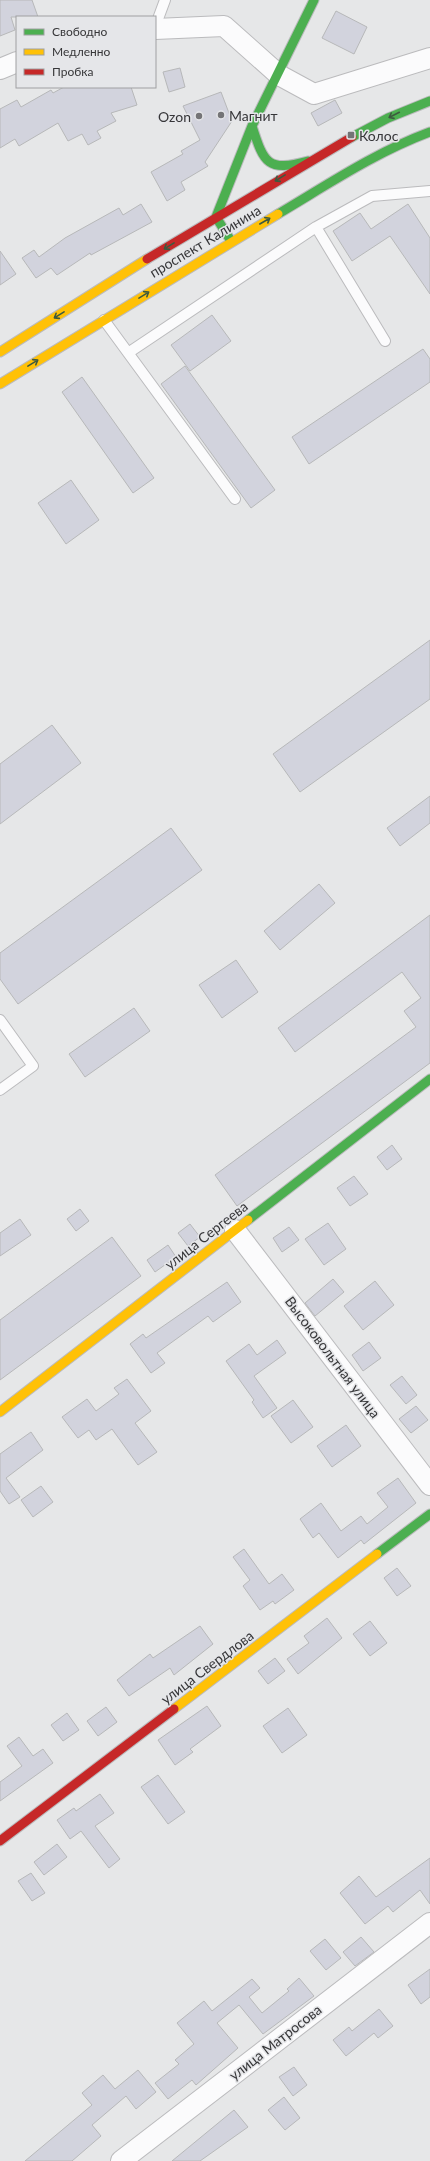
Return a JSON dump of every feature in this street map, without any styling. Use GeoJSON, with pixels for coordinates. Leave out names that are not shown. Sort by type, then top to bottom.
{"type":"FeatureCollection","features":[{"type":"Feature","properties":{"kind":"main road"},"geometry":{"type":"LineString","coordinates":[[231,240],[216,216],[252,126],[279,75],[314,0]]}},
{"type":"Feature","properties":{"kind":"main road","name":"проспект Калинина"},"geometry":{"type":"LineString","coordinates":[[0,352],[216,216],[309,161],[401,111],[430,101]]}},
{"type":"Feature","properties":{"kind":"main road","name":"проспект Калинина"},"geometry":{"type":"LineString","coordinates":[[252,126],[262,152],[269,162],[282,167],[309,161]]}},
{"type":"Feature","properties":{"kind":"main road","name":"проспект Калинина"},"geometry":{"type":"LineString","coordinates":[[0,384],[231,240],[372,159],[411,138],[430,132]]}},
{"type":"Feature","properties":{"kind":"main road","name":"улица Сергеева"},"geometry":{"type":"LineString","coordinates":[[0,1412],[430,1079]]}},
{"type":"Feature","properties":{"kind":"main road","name":"улица Свердлова"},"geometry":{"type":"LineString","coordinates":[[0,1841],[430,1514]]}},
{"type":"Feature","properties":{"kind":"street"},"geometry":{"type":"LineString","coordinates":[[156,28],[224,26],[279,75],[314,94],[430,58]]}},
{"type":"Feature","properties":{"kind":"street"},"geometry":{"type":"LineString","coordinates":[[0,69],[16,62]]}},
{"type":"Feature","properties":{"kind":"street","name":"Высоковольтная улица"},"geometry":{"type":"LineString","coordinates":[[235,1230],[430,1485]]}},
{"type":"Feature","properties":{"kind":"street","name":"улица Матросова"},"geometry":{"type":"LineString","coordinates":[[121,2161],[430,1923]]}},
{"type":"Feature","properties":{"kind":"lane"},"geometry":{"type":"LineString","coordinates":[[156,25],[165,0]]}},
{"type":"Feature","properties":{"kind":"lane"},"geometry":{"type":"LineString","coordinates":[[128,354],[316,227],[372,196],[430,191]]}},
{"type":"Feature","properties":{"kind":"lane"},"geometry":{"type":"LineString","coordinates":[[316,227],[385,341]]}},
{"type":"Feature","properties":{"kind":"lane"},"geometry":{"type":"LineString","coordinates":[[104,320],[235,499]]}},
{"type":"Feature","properties":{"kind":"lane"},"geometry":{"type":"LineString","coordinates":[[0,1020],[33,1066],[0,1090]]}},
{"type":"Feature","properties":{"kind":"building"},"geometry":{"type":"Polygon","coordinates":[[[0,0],[32,0],[38,16],[11,17],[15,30],[0,36],[0,0]]]}},
{"type":"Feature","properties":{"kind":"building"},"geometry":{"type":"Polygon","coordinates":[[[336,11],[367,27],[354,54],[322,38],[336,11]]]}},
{"type":"Feature","properties":{"kind":"building"},"geometry":{"type":"Polygon","coordinates":[[[180,68],[185,87],[169,92],[163,72],[180,68]]]}},
{"type":"Feature","properties":{"kind":"building"},"geometry":{"type":"Polygon","coordinates":[[[62,88],[131,88],[137,105],[111,113],[116,121],[97,131],[101,138],[88,145],[82,134],[68,141],[58,123],[19,146],[15,139],[0,148],[0,109],[17,100],[21,107],[51,90],[53,93],[62,88]]]}},
{"type":"Feature","properties":{"kind":"building"},"geometry":{"type":"Polygon","coordinates":[[[221,92],[232,121],[205,162],[208,166],[181,182],[185,190],[167,201],[151,172],[183,154],[181,151],[200,140],[183,106],[221,92]]]}},
{"type":"Feature","properties":{"kind":"building"},"geometry":{"type":"Polygon","coordinates":[[[335,100],[342,113],[318,126],[311,113],[335,100]]]}},
{"type":"Feature","properties":{"kind":"building"},"geometry":{"type":"Polygon","coordinates":[[[141,204],[152,222],[91,255],[90,253],[57,275],[51,268],[36,278],[22,258],[34,250],[39,257],[65,238],[119,208],[123,215],[141,204]]]}},
{"type":"Feature","properties":{"kind":"building"},"geometry":{"type":"Polygon","coordinates":[[[408,204],[430,238],[430,294],[390,236],[352,261],[333,231],[360,213],[371,229],[408,204]]]}},
{"type":"Feature","properties":{"kind":"building"},"geometry":{"type":"Polygon","coordinates":[[[0,251],[16,274],[0,285],[0,251]]]}},
{"type":"Feature","properties":{"kind":"building"},"geometry":{"type":"Polygon","coordinates":[[[212,315],[231,341],[190,371],[171,345],[212,315]]]}},
{"type":"Feature","properties":{"kind":"building"},"geometry":{"type":"Polygon","coordinates":[[[423,349],[430,359],[430,382],[309,464],[292,437],[423,349]]]}},
{"type":"Feature","properties":{"kind":"building"},"geometry":{"type":"Polygon","coordinates":[[[185,366],[275,490],[251,508],[161,384],[185,366]]]}},
{"type":"Feature","properties":{"kind":"building"},"geometry":{"type":"Polygon","coordinates":[[[82,377],[154,478],[133,493],[62,392],[82,377]]]}},
{"type":"Feature","properties":{"kind":"building"},"geometry":{"type":"Polygon","coordinates":[[[71,480],[99,520],[66,544],[38,503],[71,480]]]}},
{"type":"Feature","properties":{"kind":"building"},"geometry":{"type":"Polygon","coordinates":[[[430,640],[430,699],[300,792],[273,754],[430,640]]]}},
{"type":"Feature","properties":{"kind":"building"},"geometry":{"type":"Polygon","coordinates":[[[52,725],[81,763],[0,824],[0,764],[52,725]]]}},
{"type":"Feature","properties":{"kind":"building"},"geometry":{"type":"Polygon","coordinates":[[[430,796],[430,823],[400,846],[387,828],[430,796]]]}},
{"type":"Feature","properties":{"kind":"building"},"geometry":{"type":"Polygon","coordinates":[[[171,828],[202,870],[18,1004],[0,979],[0,953],[171,828]]]}},
{"type":"Feature","properties":{"kind":"building"},"geometry":{"type":"Polygon","coordinates":[[[319,884],[335,903],[280,950],[264,931],[319,884]]]}},
{"type":"Feature","properties":{"kind":"building"},"geometry":{"type":"Polygon","coordinates":[[[430,915],[430,1063],[237,1206],[215,1175],[416,1027],[404,1011],[421,998],[402,972],[295,1052],[278,1028],[430,915]]]}},
{"type":"Feature","properties":{"kind":"building"},"geometry":{"type":"Polygon","coordinates":[[[236,960],[258,992],[222,1018],[199,985],[236,960]]]}},
{"type":"Feature","properties":{"kind":"building"},"geometry":{"type":"Polygon","coordinates":[[[134,1008],[150,1031],[85,1077],[69,1054],[134,1008]]]}},
{"type":"Feature","properties":{"kind":"building"},"geometry":{"type":"Polygon","coordinates":[[[392,1145],[402,1159],[387,1170],[377,1157],[392,1145]]]}},
{"type":"Feature","properties":{"kind":"building"},"geometry":{"type":"Polygon","coordinates":[[[354,1176],[368,1194],[350,1206],[337,1188],[354,1176]]]}},
{"type":"Feature","properties":{"kind":"building"},"geometry":{"type":"Polygon","coordinates":[[[80,1209],[89,1221],[76,1231],[67,1219],[80,1209]]]}},
{"type":"Feature","properties":{"kind":"building"},"geometry":{"type":"Polygon","coordinates":[[[20,1219],[31,1235],[0,1256],[0,1233],[20,1219]]]}},
{"type":"Feature","properties":{"kind":"building"},"geometry":{"type":"Polygon","coordinates":[[[328,1223],[346,1249],[324,1265],[305,1239],[328,1223]]]}},
{"type":"Feature","properties":{"kind":"building"},"geometry":{"type":"Polygon","coordinates":[[[190,1224],[200,1237],[188,1246],[178,1233],[190,1224]]]}},
{"type":"Feature","properties":{"kind":"building"},"geometry":{"type":"Polygon","coordinates":[[[289,1227],[299,1240],[282,1252],[273,1238],[289,1227]]]}},
{"type":"Feature","properties":{"kind":"building"},"geometry":{"type":"Polygon","coordinates":[[[112,1237],[141,1276],[0,1380],[0,1320],[112,1237]]]}},
{"type":"Feature","properties":{"kind":"building"},"geometry":{"type":"Polygon","coordinates":[[[168,1245],[176,1257],[155,1272],[147,1260],[168,1245]]]}},
{"type":"Feature","properties":{"kind":"building"},"geometry":{"type":"Polygon","coordinates":[[[333,1279],[344,1292],[315,1316],[305,1303],[333,1279]]]}},
{"type":"Feature","properties":{"kind":"building"},"geometry":{"type":"Polygon","coordinates":[[[375,1281],[394,1305],[363,1330],[344,1306],[375,1281]]]}},
{"type":"Feature","properties":{"kind":"building"},"geometry":{"type":"Polygon","coordinates":[[[227,1282],[241,1302],[213,1322],[208,1316],[157,1353],[165,1363],[151,1373],[130,1344],[143,1334],[146,1338],[227,1282]]]}},
{"type":"Feature","properties":{"kind":"building"},"geometry":{"type":"Polygon","coordinates":[[[277,1340],[286,1353],[254,1376],[277,1408],[263,1418],[252,1402],[254,1400],[226,1361],[249,1344],[257,1355],[277,1340]]]}},
{"type":"Feature","properties":{"kind":"building"},"geometry":{"type":"Polygon","coordinates":[[[369,1342],[381,1358],[363,1371],[352,1355],[369,1342]]]}},
{"type":"Feature","properties":{"kind":"building"},"geometry":{"type":"Polygon","coordinates":[[[402,1376],[417,1395],[406,1404],[390,1385],[402,1376]]]}},
{"type":"Feature","properties":{"kind":"building"},"geometry":{"type":"Polygon","coordinates":[[[127,1379],[151,1411],[135,1423],[157,1452],[138,1465],[112,1429],[96,1440],[89,1430],[78,1438],[62,1417],[87,1399],[96,1411],[119,1394],[114,1388],[127,1379]]]}},
{"type":"Feature","properties":{"kind":"building"},"geometry":{"type":"Polygon","coordinates":[[[293,1400],[313,1427],[291,1443],[271,1416],[293,1400]]]}},
{"type":"Feature","properties":{"kind":"building"},"geometry":{"type":"Polygon","coordinates":[[[416,1406],[428,1420],[411,1433],[399,1419],[416,1406]]]}},
{"type":"Feature","properties":{"kind":"building"},"geometry":{"type":"Polygon","coordinates":[[[346,1425],[361,1446],[332,1467],[317,1446],[346,1425]]]}},
{"type":"Feature","properties":{"kind":"building"},"geometry":{"type":"Polygon","coordinates":[[[31,1432],[43,1450],[6,1478],[20,1497],[9,1504],[0,1491],[0,1454],[31,1432]]]}},
{"type":"Feature","properties":{"kind":"building"},"geometry":{"type":"Polygon","coordinates":[[[398,1478],[416,1503],[364,1544],[361,1540],[338,1558],[319,1533],[313,1538],[300,1519],[321,1503],[341,1531],[361,1516],[367,1524],[388,1507],[377,1493],[398,1478]]]}},
{"type":"Feature","properties":{"kind":"building"},"geometry":{"type":"Polygon","coordinates":[[[41,1486],[53,1502],[33,1517],[21,1500],[41,1486]]]}},
{"type":"Feature","properties":{"kind":"building"},"geometry":{"type":"Polygon","coordinates":[[[244,1549],[269,1584],[282,1574],[294,1590],[275,1604],[273,1601],[260,1610],[243,1586],[250,1580],[233,1557],[244,1549]]]}},
{"type":"Feature","properties":{"kind":"building"},"geometry":{"type":"Polygon","coordinates":[[[397,1568],[411,1586],[397,1596],[384,1578],[397,1568]]]}},
{"type":"Feature","properties":{"kind":"building"},"geometry":{"type":"Polygon","coordinates":[[[327,1618],[342,1638],[298,1674],[287,1659],[309,1643],[304,1636],[327,1618]]]}},
{"type":"Feature","properties":{"kind":"building"},"geometry":{"type":"Polygon","coordinates":[[[370,1621],[387,1643],[370,1656],[353,1634],[370,1621]]]}},
{"type":"Feature","properties":{"kind":"building"},"geometry":{"type":"Polygon","coordinates":[[[200,1626],[213,1644],[174,1675],[170,1668],[129,1696],[117,1680],[150,1654],[153,1658],[200,1626]]]}},
{"type":"Feature","properties":{"kind":"building"},"geometry":{"type":"Polygon","coordinates":[[[275,1658],[285,1671],[268,1684],[258,1671],[275,1658]]]}},
{"type":"Feature","properties":{"kind":"building"},"geometry":{"type":"Polygon","coordinates":[[[207,1706],[221,1726],[190,1749],[193,1752],[175,1765],[158,1740],[207,1706]]]}},
{"type":"Feature","properties":{"kind":"building"},"geometry":{"type":"Polygon","coordinates":[[[106,1707],[117,1722],[98,1736],[87,1721],[106,1707]]]}},
{"type":"Feature","properties":{"kind":"building"},"geometry":{"type":"Polygon","coordinates":[[[288,1708],[307,1735],[282,1753],[263,1726],[288,1708]]]}},
{"type":"Feature","properties":{"kind":"building"},"geometry":{"type":"Polygon","coordinates":[[[67,1713],[79,1730],[63,1741],[51,1725],[67,1713]]]}},
{"type":"Feature","properties":{"kind":"building"},"geometry":{"type":"Polygon","coordinates":[[[19,1737],[33,1756],[43,1749],[53,1763],[0,1801],[0,1782],[22,1766],[7,1746],[19,1737]]]}},
{"type":"Feature","properties":{"kind":"building"},"geometry":{"type":"Polygon","coordinates":[[[158,1775],[185,1812],[168,1824],[141,1787],[158,1775]]]}},
{"type":"Feature","properties":{"kind":"building"},"geometry":{"type":"Polygon","coordinates":[[[100,1794],[114,1813],[95,1826],[120,1859],[109,1868],[81,1831],[70,1839],[57,1820],[74,1808],[76,1811],[100,1794]]]}},
{"type":"Feature","properties":{"kind":"building"},"geometry":{"type":"Polygon","coordinates":[[[57,1844],[67,1857],[44,1875],[34,1862],[57,1844]]]}},
{"type":"Feature","properties":{"kind":"building"},"geometry":{"type":"Polygon","coordinates":[[[430,1858],[430,1904],[420,1890],[393,1912],[388,1906],[365,1924],[340,1893],[359,1876],[376,1897],[430,1858]]]}},
{"type":"Feature","properties":{"kind":"building"},"geometry":{"type":"Polygon","coordinates":[[[31,1873],[45,1893],[32,1901],[18,1881],[31,1873]]]}},
{"type":"Feature","properties":{"kind":"building"},"geometry":{"type":"Polygon","coordinates":[[[361,1937],[374,1952],[355,1966],[343,1952],[361,1937]]]}},
{"type":"Feature","properties":{"kind":"building"},"geometry":{"type":"Polygon","coordinates":[[[325,1939],[341,1958],[326,1970],[310,1951],[325,1939]]]}},
{"type":"Feature","properties":{"kind":"building"},"geometry":{"type":"Polygon","coordinates":[[[430,1969],[430,1997],[421,2004],[408,1985],[430,1969]]]}},
{"type":"Feature","properties":{"kind":"building"},"geometry":{"type":"Polygon","coordinates":[[[299,1978],[314,1996],[263,2034],[239,2005],[217,2023],[238,2048],[196,2085],[192,2080],[168,2099],[155,2083],[179,2064],[175,2060],[194,2044],[177,2023],[204,2001],[212,2011],[252,1979],[260,1988],[249,1997],[262,2013],[289,1991],[287,1989],[299,1978]]]}},
{"type":"Feature","properties":{"kind":"building"},"geometry":{"type":"Polygon","coordinates":[[[379,2009],[393,2026],[378,2038],[374,2033],[346,2056],[333,2040],[349,2027],[352,2031],[379,2009]]]}},
{"type":"Feature","properties":{"kind":"building"},"geometry":{"type":"Polygon","coordinates":[[[294,2067],[307,2085],[293,2096],[279,2077],[294,2067]]]}},
{"type":"Feature","properties":{"kind":"building"},"geometry":{"type":"Polygon","coordinates":[[[138,2070],[156,2092],[136,2109],[126,2096],[92,2125],[101,2136],[72,2161],[25,2161],[92,2105],[82,2093],[103,2075],[115,2089],[138,2070]]]}},
{"type":"Feature","properties":{"kind":"building"},"geometry":{"type":"Polygon","coordinates":[[[284,2097],[300,2118],[285,2130],[268,2110],[284,2097]]]}},
{"type":"Feature","properties":{"kind":"building"},"geometry":{"type":"Polygon","coordinates":[[[234,2110],[248,2127],[200,2161],[172,2161],[234,2110]]]}},
{"type":"Feature","properties":{"kind":"traffic: fast"},"geometry":{"type":"LineString","coordinates":[[231,241],[216,217],[252,126],[314,0]]}},
{"type":"Feature","properties":{"kind":"traffic: fast"},"geometry":{"type":"LineString","coordinates":[[352,137],[388,118],[430,101]]}},
{"type":"Feature","properties":{"kind":"traffic: fast"},"geometry":{"type":"LineString","coordinates":[[252,126],[260,149],[264,157],[270,162],[276,165],[284,166],[308,161]]}},
{"type":"Feature","properties":{"kind":"traffic: fast"},"geometry":{"type":"LineString","coordinates":[[278,214],[371,159],[430,132]]}},
{"type":"Feature","properties":{"kind":"traffic: fast"},"geometry":{"type":"LineString","coordinates":[[248,1220],[430,1079]]}},
{"type":"Feature","properties":{"kind":"traffic: fast"},"geometry":{"type":"LineString","coordinates":[[377,1554],[430,1514]]}},
{"type":"Feature","properties":{"kind":"traffic: slow"},"geometry":{"type":"LineString","coordinates":[[0,384],[278,214]]}},
{"type":"Feature","properties":{"kind":"traffic: slow"},"geometry":{"type":"LineString","coordinates":[[0,352],[147,259]]}},
{"type":"Feature","properties":{"kind":"traffic: slow"},"geometry":{"type":"LineString","coordinates":[[0,1412],[248,1220]]}},
{"type":"Feature","properties":{"kind":"traffic: slow"},"geometry":{"type":"LineString","coordinates":[[174,1709],[377,1554]]}},
{"type":"Feature","properties":{"kind":"traffic: jam"},"geometry":{"type":"LineString","coordinates":[[147,259],[352,137]]}},
{"type":"Feature","properties":{"kind":"traffic: jam"},"geometry":{"type":"LineString","coordinates":[[0,1841],[174,1709]]}},
{"type":"Feature","properties":{"kind":"place","name":"Магнит"},"geometry":{"type":"Point","coordinates":[221,115]}},
{"type":"Feature","properties":{"kind":"place","name":"Ozon"},"geometry":{"type":"Point","coordinates":[199,116]}},
{"type":"Feature","properties":{"kind":"place","name":"Колос"},"geometry":{"type":"Point","coordinates":[351,135]}}]}
